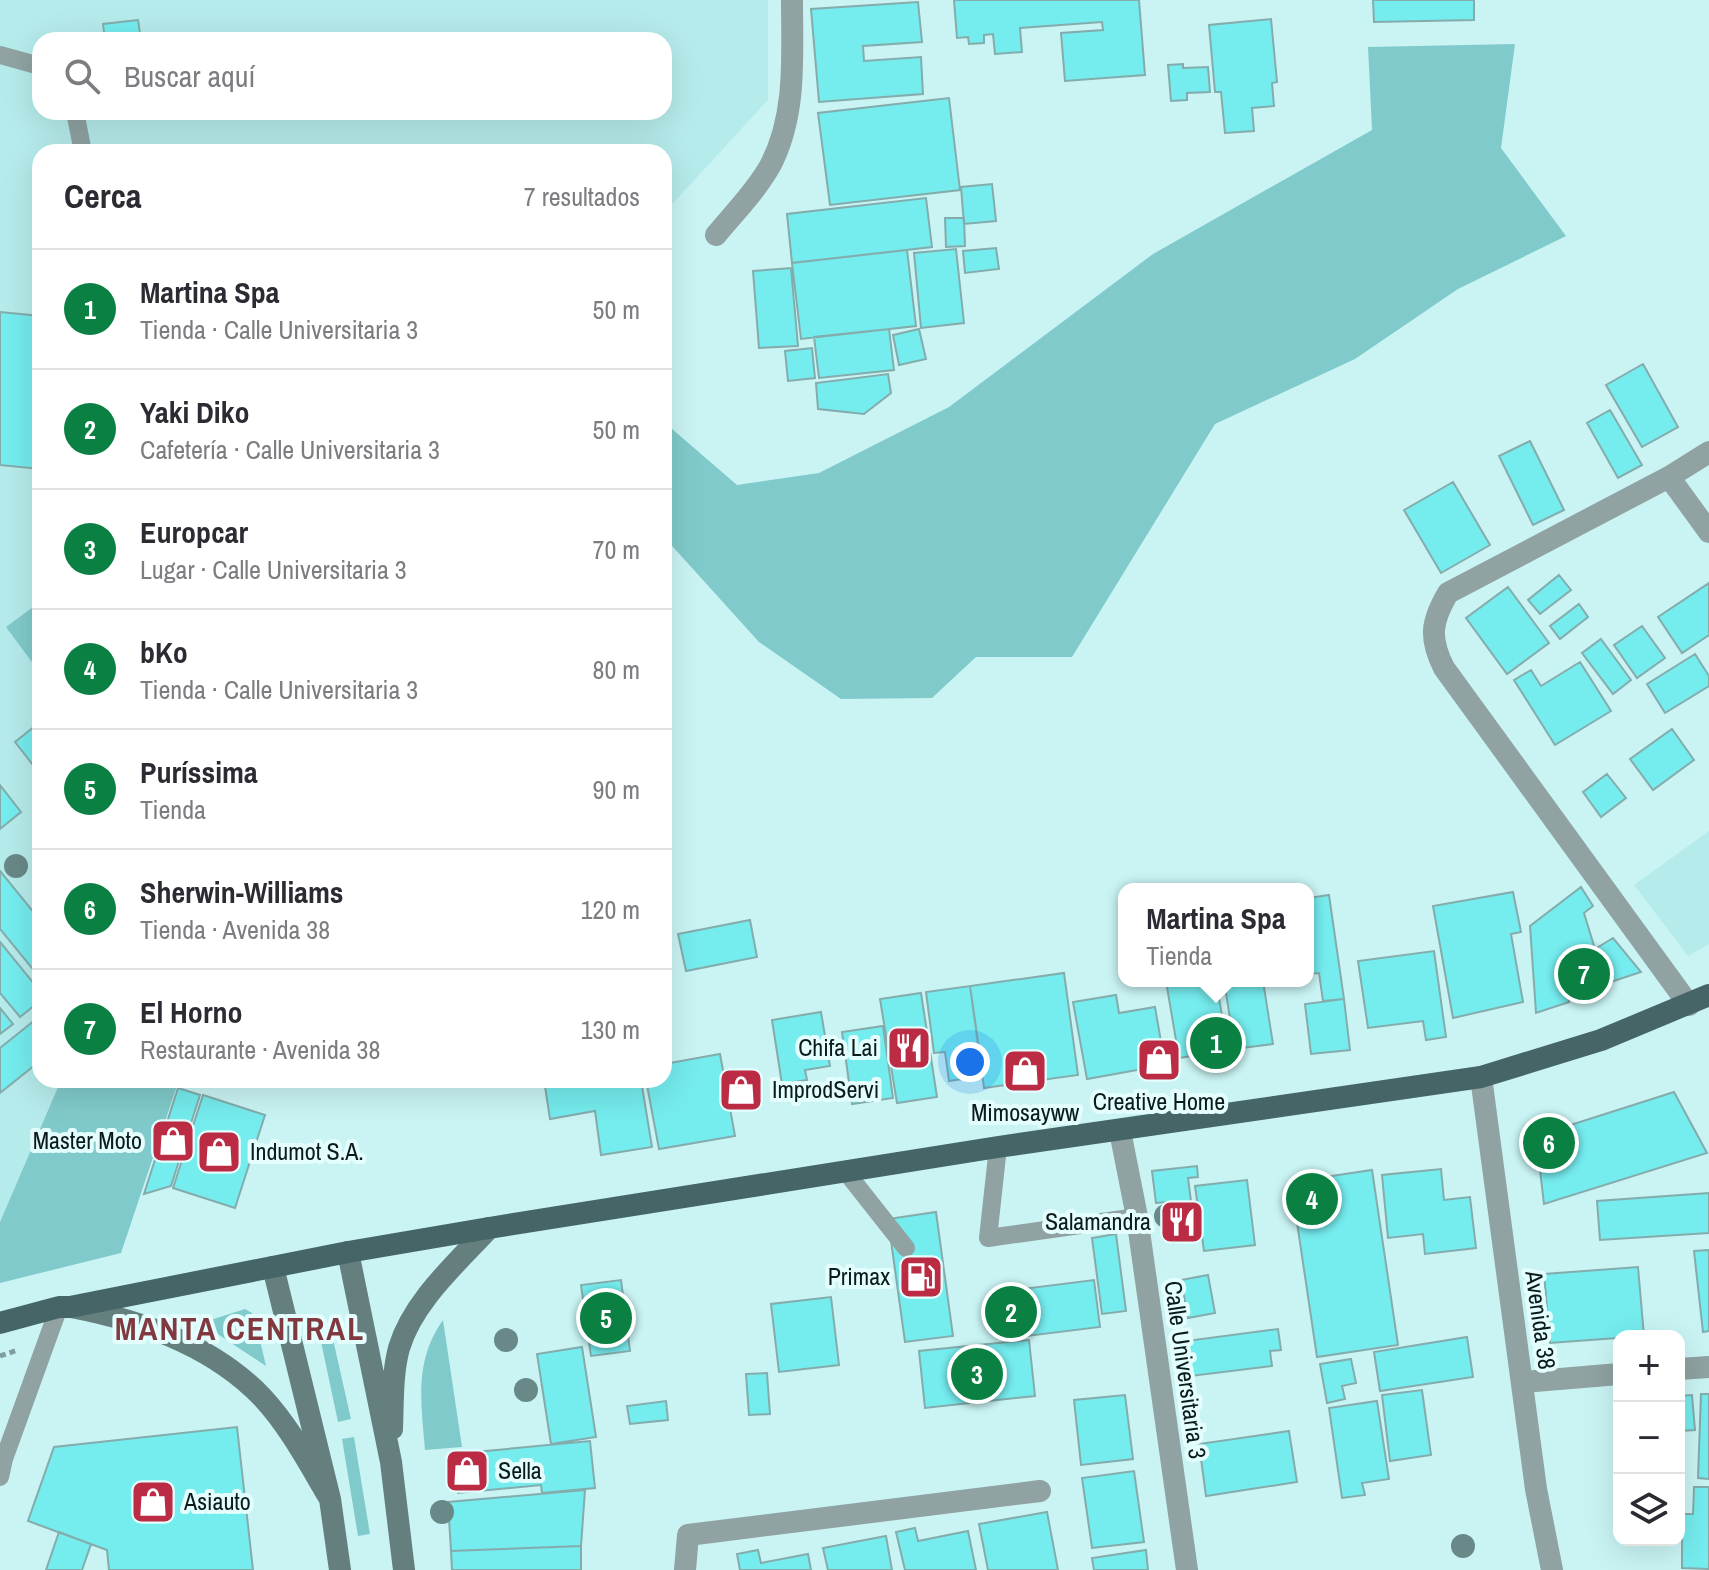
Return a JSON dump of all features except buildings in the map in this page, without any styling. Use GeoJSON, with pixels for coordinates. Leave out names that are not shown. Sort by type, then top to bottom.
{"type":"FeatureCollection","features":[{"type":"Feature","properties":{"kind":"main road"},"geometry":{"type":"LineString","coordinates":[[0,1323],[64,1307],[489,1228],[998,1147],[1481,1077],[1601,1040],[1699,1000]]}},
{"type":"Feature","properties":{"kind":"main road"},"geometry":{"type":"LineString","coordinates":[[391,1462],[394,1380],[400,1347],[414,1318],[435,1288],[489,1228]]}},
{"type":"Feature","properties":{"kind":"main road"},"geometry":{"type":"LineString","coordinates":[[348,1252],[391,1462],[404,1570]]}},
{"type":"Feature","properties":{"kind":"main road"},"geometry":{"type":"LineString","coordinates":[[273,1267],[330,1499],[340,1570]]}},
{"type":"Feature","properties":{"kind":"main road"},"geometry":{"type":"LineString","coordinates":[[64,1307],[113,1315],[191,1346],[227,1367],[261,1397],[290,1432],[330,1499]]}},
{"type":"Feature","properties":{"kind":"street"},"geometry":{"type":"LineString","coordinates":[[716,235],[769,167],[785,132],[791,94],[792,0]]}},
{"type":"Feature","properties":{"kind":"street"},"geometry":{"type":"LineString","coordinates":[[1699,1000],[1444,668],[1435,650],[1433,635],[1438,611],[1448,593],[1669,477],[1709,452]]}},
{"type":"Feature","properties":{"kind":"street"},"geometry":{"type":"LineString","coordinates":[[1669,477],[1709,532]]}},
{"type":"Feature","properties":{"kind":"street","name":"Avenida 38"},"geometry":{"type":"LineString","coordinates":[[1481,1077],[1536,1489],[1552,1570]]}},
{"type":"Feature","properties":{"kind":"street","name":"Calle Universitaria 3"},"geometry":{"type":"LineString","coordinates":[[1120,1131],[1137,1217],[1187,1570]]}},
{"type":"Feature","properties":{"kind":"street"},"geometry":{"type":"LineString","coordinates":[[1685,1369],[1709,1367]]}},
{"type":"Feature","properties":{"kind":"street"},"geometry":{"type":"LineString","coordinates":[[1523,1382],[1613,1374]]}},
{"type":"Feature","properties":{"kind":"street"},"geometry":{"type":"LineString","coordinates":[[685,1570],[688,1535],[1040,1491]]}},
{"type":"Feature","properties":{"kind":"lane"},"geometry":{"type":"LineString","coordinates":[[0,55],[32,64]]}},
{"type":"Feature","properties":{"kind":"lane"},"geometry":{"type":"LineString","coordinates":[[77,120],[81,144]]}},
{"type":"Feature","properties":{"kind":"lane"},"geometry":{"type":"LineString","coordinates":[[998,1147],[988,1238],[1137,1217]]}},
{"type":"Feature","properties":{"kind":"lane"},"geometry":{"type":"LineString","coordinates":[[846,1172],[906,1248]]}},
{"type":"Feature","properties":{"kind":"lane"},"geometry":{"type":"LineString","coordinates":[[0,1477],[48,1341],[64,1307]]}},
{"type":"Feature","properties":{"kind":"path"},"geometry":{"type":"LineString","coordinates":[[0,1356],[48,1341]]}},
{"type":"Feature","properties":{"kind":"shaded area"},"geometry":{"type":"Polygon","coordinates":[[[0,0],[768,0],[768,100],[672,204],[672,144],[32,144],[32,1088],[58,1088],[0,1222],[0,0]]]}},
{"type":"Feature","properties":{"kind":"shaded area"},"geometry":{"type":"Polygon","coordinates":[[[1515,44],[1501,148],[1566,236],[1458,289],[1355,359],[1215,424],[1072,657],[976,657],[932,698],[841,699],[759,642],[672,546],[672,429],[737,485],[819,473],[949,407],[1153,254],[1372,130],[1368,47],[1515,44]]]}},
{"type":"Feature","properties":{"kind":"shaded area"},"geometry":{"type":"Polygon","coordinates":[[[32,608],[32,662],[6,627],[32,608]]]}},
{"type":"Feature","properties":{"kind":"shaded area"},"geometry":{"type":"Polygon","coordinates":[[[1709,831],[1709,944],[1688,956],[1634,885],[1709,831]]]}},
{"type":"Feature","properties":{"kind":"shaded area"},"geometry":{"type":"Polygon","coordinates":[[[58,1088],[176,1088],[121,1253],[0,1283],[0,1222],[58,1088]]]}},
{"type":"Feature","properties":{"kind":"shaded area"},"geometry":{"type":"Polygon","coordinates":[[[245,1309],[255,1319],[266,1366],[201,1323],[245,1309]]]}},
{"type":"Feature","properties":{"kind":"shaded area"},"geometry":{"type":"Polygon","coordinates":[[[443,1320],[462,1447],[425,1450],[421,1399],[424,1366],[427,1351],[443,1320]]]}},
{"type":"Feature","properties":{"kind":"shaded area"},"geometry":{"type":"Polygon","coordinates":[[[332,1335],[351,1419],[338,1422],[320,1337],[332,1335]]]}},
{"type":"Feature","properties":{"kind":"shaded area"},"geometry":{"type":"Polygon","coordinates":[[[354,1437],[370,1534],[358,1536],[342,1439],[354,1437]]]}},
{"type":"Feature","properties":{"kind":"place","name":"El Horno"},"geometry":{"type":"Point","coordinates":[1584,974]}},
{"type":"Feature","properties":{"kind":"place","name":"Martina Spa"},"geometry":{"type":"Point","coordinates":[1216,1043]}},
{"type":"Feature","properties":{"kind":"place","name":"Chifa Lai"},"geometry":{"type":"Point","coordinates":[909,1048]}},
{"type":"Feature","properties":{"kind":"place","name":"Creative Home"},"geometry":{"type":"Point","coordinates":[1159,1060]}},
{"type":"Feature","properties":{"kind":"place","name":"Mimosayww"},"geometry":{"type":"Point","coordinates":[1025,1071]}},
{"type":"Feature","properties":{"kind":"place","name":"ImprodServi"},"geometry":{"type":"Point","coordinates":[741,1090]}},
{"type":"Feature","properties":{"kind":"place","name":"Master Moto"},"geometry":{"type":"Point","coordinates":[173,1141]}},
{"type":"Feature","properties":{"kind":"place","name":"Sherwin-Williams"},"geometry":{"type":"Point","coordinates":[1549,1143]}},
{"type":"Feature","properties":{"kind":"place","name":"Indumot S.A."},"geometry":{"type":"Point","coordinates":[219,1152]}},
{"type":"Feature","properties":{"kind":"place","name":"bKo"},"geometry":{"type":"Point","coordinates":[1312,1199]}},
{"type":"Feature","properties":{"kind":"place","name":"Salamandra"},"geometry":{"type":"Point","coordinates":[1182,1222]}},
{"type":"Feature","properties":{"kind":"place","name":"Primax"},"geometry":{"type":"Point","coordinates":[921,1277]}},
{"type":"Feature","properties":{"kind":"place","name":"Yaki Diko"},"geometry":{"type":"Point","coordinates":[1011,1312]}},
{"type":"Feature","properties":{"kind":"place","name":"Puríssima"},"geometry":{"type":"Point","coordinates":[606,1318]}},
{"type":"Feature","properties":{"kind":"place","name":"Europcar"},"geometry":{"type":"Point","coordinates":[977,1374]}},
{"type":"Feature","properties":{"kind":"place","name":"Sella"},"geometry":{"type":"Point","coordinates":[467,1471]}},
{"type":"Feature","properties":{"kind":"place","name":"Asiauto"},"geometry":{"type":"Point","coordinates":[153,1502]}},
{"type":"Feature","properties":{"kind":"district","name":"MANTA CENTRAL"},"geometry":{"type":"Point","coordinates":[240,1329]}}]}
